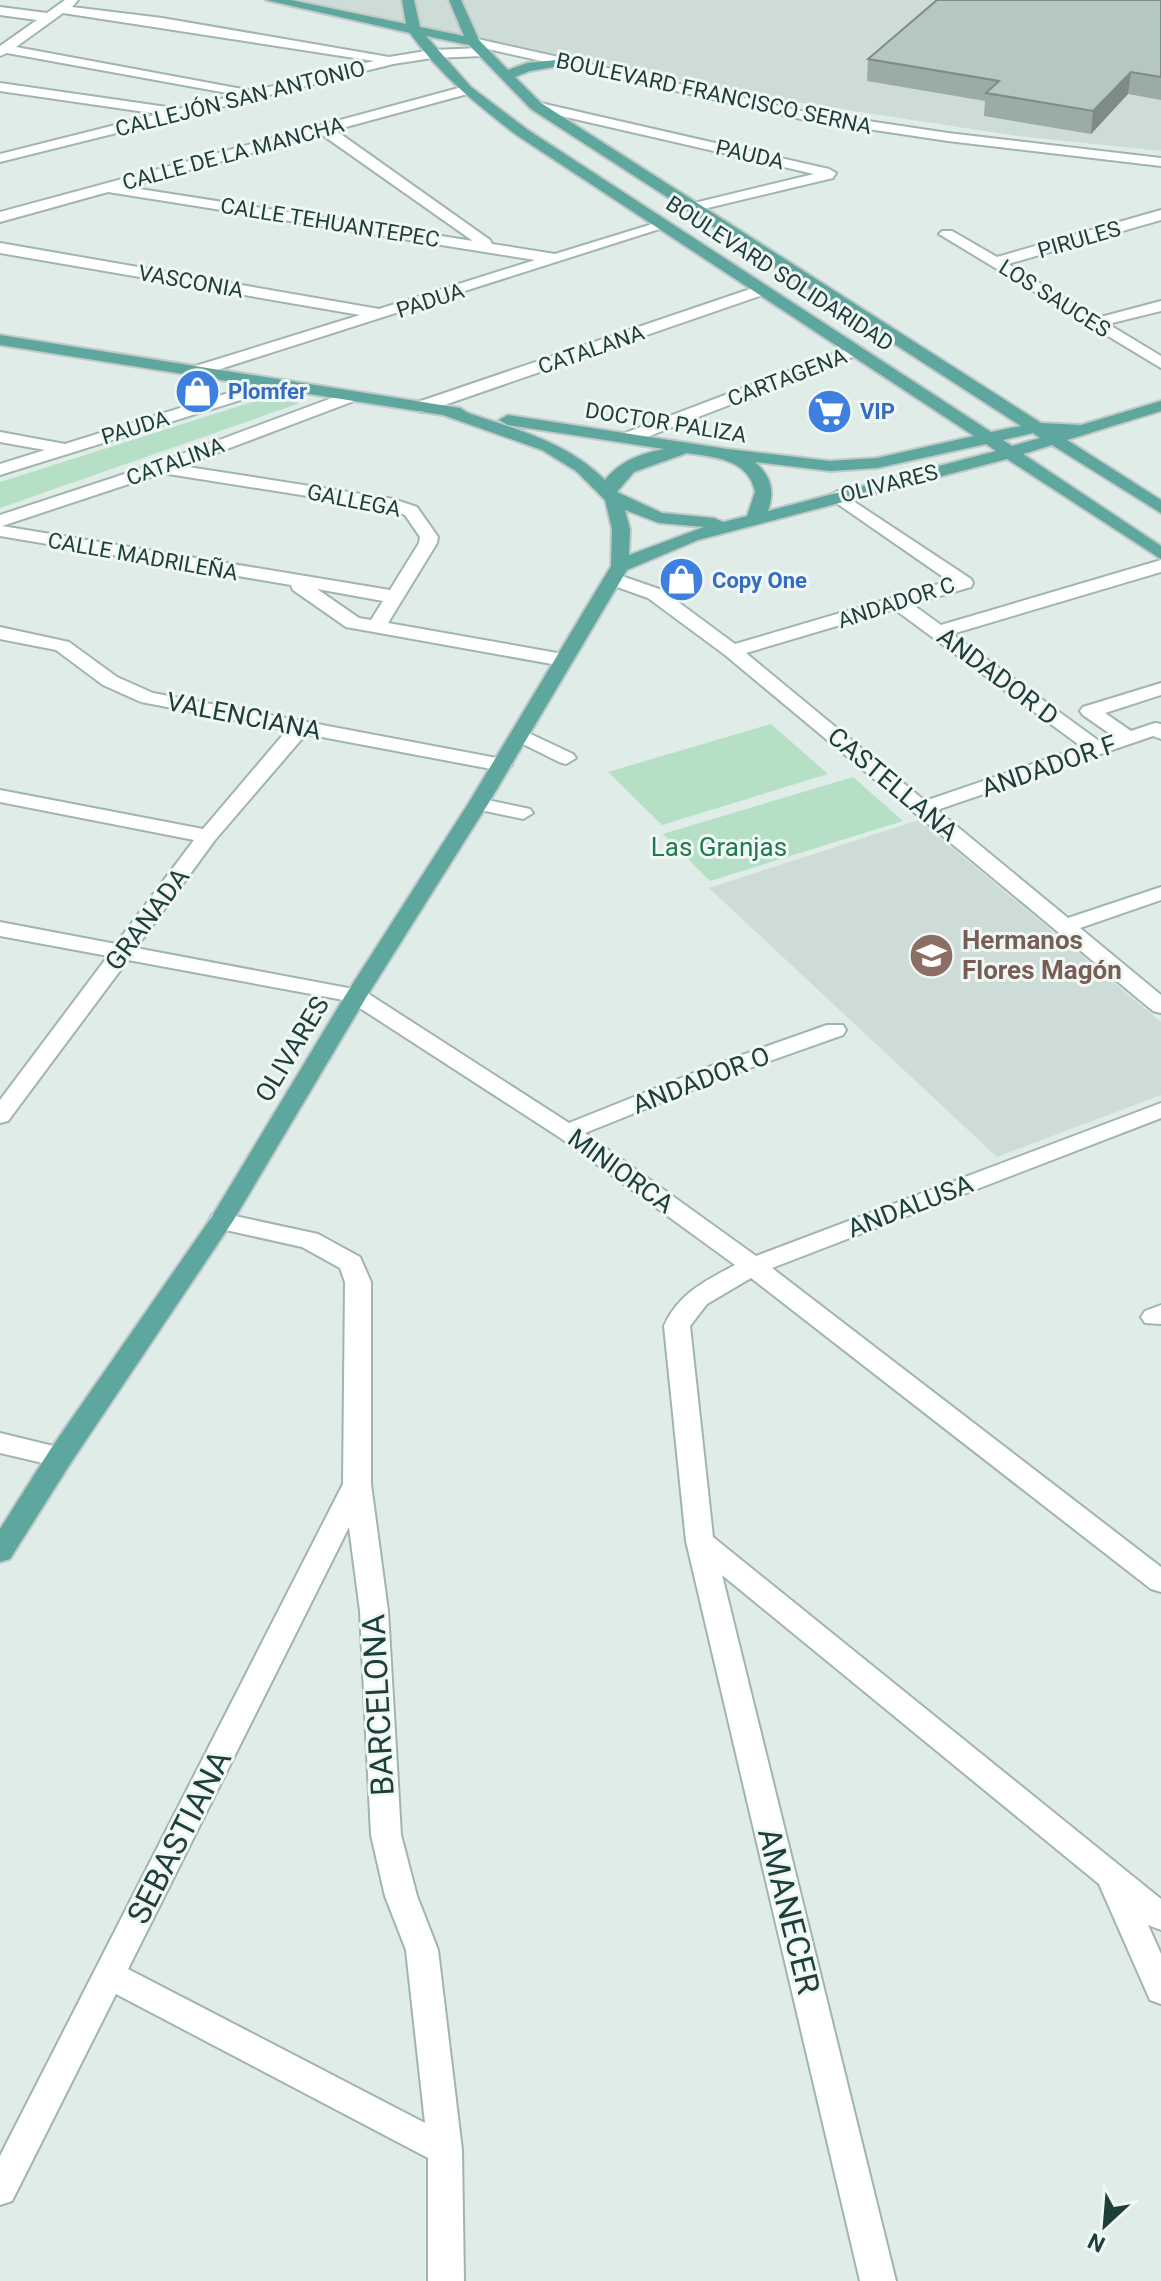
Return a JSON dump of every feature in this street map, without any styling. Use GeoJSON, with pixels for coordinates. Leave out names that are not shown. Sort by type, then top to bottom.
{"type":"FeatureCollection","features":[{"type":"Feature","properties":{"kind":"main road","name":"BOULEVARD FRANCISCO SERNA"},"geometry":{"type":"LineString","coordinates":[[272,0],[414,29],[478,47]]}},
{"type":"Feature","properties":{"kind":"main road","name":"BOULEVARD SOLIDARIDAD"},"geometry":{"type":"LineString","coordinates":[[408,0],[414,29],[432,54],[466,90],[523,133],[857,350],[1161,554]]}},
{"type":"Feature","properties":{"kind":"main road","name":"BOULEVARD SOLIDARIDAD"},"geometry":{"type":"LineString","coordinates":[[455,0],[478,47],[536,106],[1161,508]]}},
{"type":"Feature","properties":{"kind":"main road"},"geometry":{"type":"LineString","coordinates":[[508,75],[527,67],[561,62]]}},
{"type":"Feature","properties":{"kind":"main road","name":"DOCTOR PALIZA"},"geometry":{"type":"LineString","coordinates":[[0,340],[348,397],[706,451],[830,466],[877,463],[1034,428],[1081,430]]}},
{"type":"Feature","properties":{"kind":"main road"},"geometry":{"type":"LineString","coordinates":[[905,456],[934,430],[930,401]]}},
{"type":"Feature","properties":{"kind":"main road","name":"OLIVARES"},"geometry":{"type":"LineString","coordinates":[[0,1552],[60,1457],[221,1221],[617,573],[668,544],[838,496],[1008,453],[1161,406]]}},
{"type":"Feature","properties":{"kind":"main road"},"geometry":{"type":"LineString","coordinates":[[444,410],[548,446],[582,467],[610,495],[659,518],[704,523],[746,521],[764,500],[763,480],[749,465],[727,454]]}},
{"type":"Feature","properties":{"kind":"main road"},"geometry":{"type":"LineString","coordinates":[[617,573],[621,529],[610,495],[618,476],[641,461],[661,455],[706,451]]}},
{"type":"Feature","properties":{"kind":"street"},"geometry":{"type":"LineString","coordinates":[[2,50],[74,0]]}},
{"type":"Feature","properties":{"kind":"street"},"geometry":{"type":"LineString","coordinates":[[60,9],[162,22],[393,60]]}},
{"type":"Feature","properties":{"kind":"street"},"geometry":{"type":"LineString","coordinates":[[0,11],[48,17]]}},
{"type":"Feature","properties":{"kind":"street","name":"CALLEJÓN SAN ANTONIO"},"geometry":{"type":"LineString","coordinates":[[0,158],[393,60],[478,47]]}},
{"type":"Feature","properties":{"kind":"street","name":"BOULEVARD FRANCISCO SERNA"},"geometry":{"type":"LineString","coordinates":[[478,47],[561,62],[801,115],[948,137],[1161,162]]}},
{"type":"Feature","properties":{"kind":"street"},"geometry":{"type":"LineString","coordinates":[[2,50],[257,94]]}},
{"type":"Feature","properties":{"kind":"street"},"geometry":{"type":"LineString","coordinates":[[0,87],[181,114]]}},
{"type":"Feature","properties":{"kind":"street","name":"CALLE DE LA MANCHA"},"geometry":{"type":"LineString","coordinates":[[0,217],[466,90]]}},
{"type":"Feature","properties":{"kind":"street","name":"PAUDA"},"geometry":{"type":"LineString","coordinates":[[536,106],[829,173],[695,207]]}},
{"type":"Feature","properties":{"kind":"street"},"geometry":{"type":"LineString","coordinates":[[324,129],[490,246]]}},
{"type":"Feature","properties":{"kind":"street","name":"CALLE TEHUANTEPEC"},"geometry":{"type":"LineString","coordinates":[[102,188],[490,246],[557,259]]}},
{"type":"Feature","properties":{"kind":"street","name":"PIRULES"},"geometry":{"type":"LineString","coordinates":[[998,262],[1161,215]]}},
{"type":"Feature","properties":{"kind":"street","name":"PADUA"},"geometry":{"type":"LineString","coordinates":[[195,372],[664,225]]}},
{"type":"Feature","properties":{"kind":"street","name":"LOS SAUCES"},"geometry":{"type":"LineString","coordinates":[[947,234],[1161,363]]}},
{"type":"Feature","properties":{"kind":"street","name":"VASCONIA"},"geometry":{"type":"LineString","coordinates":[[0,248],[383,314]]}},
{"type":"Feature","properties":{"kind":"street","name":"CATALANA"},"geometry":{"type":"LineString","coordinates":[[421,407],[762,290]]}},
{"type":"Feature","properties":{"kind":"street"},"geometry":{"type":"LineString","coordinates":[[1095,323],[1161,306]]}},
{"type":"Feature","properties":{"kind":"street","name":"CARTAGENA"},"geometry":{"type":"LineString","coordinates":[[628,438],[857,350]]}},
{"type":"Feature","properties":{"kind":"street","name":"PAUDA"},"geometry":{"type":"LineString","coordinates":[[0,470],[270,385]]}},
{"type":"Feature","properties":{"kind":"street","name":"CATALINA"},"geometry":{"type":"LineString","coordinates":[[0,521],[161,468],[348,397]]}},
{"type":"Feature","properties":{"kind":"street"},"geometry":{"type":"LineString","coordinates":[[0,437],[66,449]]}},
{"type":"Feature","properties":{"kind":"street","name":"GALLEGA"},"geometry":{"type":"LineString","coordinates":[[161,468],[393,504],[411,511],[429,537],[376,628]]}},
{"type":"Feature","properties":{"kind":"street","name":"ANDADOR C"},"geometry":{"type":"LineString","coordinates":[[732,651],[964,583],[838,496]]}},
{"type":"Feature","properties":{"kind":"street","name":"CALLE MADRILEÑA"},"geometry":{"type":"LineString","coordinates":[[0,531],[396,597]]}},
{"type":"Feature","properties":{"kind":"street","name":"ANDADOR C"},"geometry":{"type":"LineString","coordinates":[[939,632],[1161,566]]}},
{"type":"Feature","properties":{"kind":"street","name":"CASTELLANA"},"geometry":{"type":"LineString","coordinates":[[617,573],[655,594],[732,651],[1161,1006]]}},
{"type":"Feature","properties":{"kind":"street"},"geometry":{"type":"LineString","coordinates":[[286,580],[326,602],[345,619],[376,628],[563,660]]}},
{"type":"Feature","properties":{"kind":"street","name":"ANDADOR D"},"geometry":{"type":"LineString","coordinates":[[899,604],[1097,749]]}},
{"type":"Feature","properties":{"kind":"street","name":"VALENCIANA"},"geometry":{"type":"LineString","coordinates":[[0,633],[62,646],[110,681],[148,698],[502,765]]}},
{"type":"Feature","properties":{"kind":"street","name":"ANDADOR F"},"geometry":{"type":"LineString","coordinates":[[1128,738],[1090,711],[1161,689]]}},
{"type":"Feature","properties":{"kind":"street","name":"GRANADA"},"geometry":{"type":"LineString","coordinates":[[0,1116],[10,1084],[122,953],[208,836],[301,727]]}},
{"type":"Feature","properties":{"kind":"street"},"geometry":{"type":"LineString","coordinates":[[1128,738],[1155,729],[1161,733]]}},
{"type":"Feature","properties":{"kind":"street"},"geometry":{"type":"LineString","coordinates":[[520,735],[566,758]]}},
{"type":"Feature","properties":{"kind":"street","name":"ANDADOR F"},"geometry":{"type":"LineString","coordinates":[[924,808],[1128,738]]}},
{"type":"Feature","properties":{"kind":"street"},"geometry":{"type":"LineString","coordinates":[[0,796],[208,836]]}},
{"type":"Feature","properties":{"kind":"street"},"geometry":{"type":"LineString","coordinates":[[478,804],[523,813]]}},
{"type":"Feature","properties":{"kind":"street"},"geometry":{"type":"LineString","coordinates":[[1063,927],[1161,893]]}},
{"type":"Feature","properties":{"kind":"street","name":"MINIORCA"},"geometry":{"type":"LineString","coordinates":[[0,929],[356,996],[567,1132],[753,1266],[1161,1582]]}},
{"type":"Feature","properties":{"kind":"street","name":"ANDADOR O"},"geometry":{"type":"LineString","coordinates":[[567,1132],[719,1071],[835,1030]]}},
{"type":"Feature","properties":{"kind":"street","name":"ANDALUSA"},"geometry":{"type":"LineString","coordinates":[[677,1326],[681,1313],[693,1302],[753,1266],[1161,1110]]}},
{"type":"Feature","properties":{"kind":"street","name":"BARCELONA"},"geometry":{"type":"LineString","coordinates":[[221,1221],[309,1240],[351,1263],[358,1282],[357,1484],[374,1611],[386,1835],[401,1896],[422,1950],[445,2150],[446,2281]]}},
{"type":"Feature","properties":{"kind":"street","name":"AMANECER"},"geometry":{"type":"LineString","coordinates":[[677,1326],[700,1541],[878,2281]]}},
{"type":"Feature","properties":{"kind":"street"},"geometry":{"type":"LineString","coordinates":[[0,1443],[60,1457]]}},
{"type":"Feature","properties":{"kind":"street","name":"SEBASTIANA"},"geometry":{"type":"LineString","coordinates":[[0,2190],[357,1484]]}},
{"type":"Feature","properties":{"kind":"street"},"geometry":{"type":"LineString","coordinates":[[700,1541],[1161,1917]]}},
{"type":"Feature","properties":{"kind":"street"},"geometry":{"type":"LineString","coordinates":[[1109,1873],[1161,1990]]}},
{"type":"Feature","properties":{"kind":"street"},"geometry":{"type":"LineString","coordinates":[[109,1975],[445,2150]]}},
{"type":"Feature","properties":{"kind":"shaded area"},"geometry":{"type":"Polygon","coordinates":[[[293,0],[1161,0],[1161,151],[1018,136],[756,96],[293,0]]]}},
{"type":"Feature","properties":{"kind":"shaded area","name":"Hermanos Flores Magón"},"geometry":{"type":"Polygon","coordinates":[[[919,820],[1161,1022],[1161,1095],[997,1157],[709,888],[919,820]]]}},
{"type":"Feature","properties":{"kind":"green space"},"geometry":{"type":"Polygon","coordinates":[[[265,398],[300,403],[0,508],[0,482],[265,398]]]}},
{"type":"Feature","properties":{"kind":"green space"},"geometry":{"type":"Polygon","coordinates":[[[771,724],[828,774],[662,825],[608,772],[771,724]]]}},
{"type":"Feature","properties":{"kind":"green space","name":"Las Granjas"},"geometry":{"type":"Polygon","coordinates":[[[853,777],[903,821],[710,881],[663,834],[853,777]]]}},
{"type":"Feature","properties":{"kind":"building"},"geometry":{"type":"Polygon","coordinates":[[[937,0],[1161,0],[1161,77],[1131,72],[1093,111],[986,93],[999,81],[868,59],[937,0]]]}},
{"type":"Feature","properties":{"kind":"place","name":"Plomfer"},"geometry":{"type":"Point","coordinates":[197,391]}},
{"type":"Feature","properties":{"kind":"place","name":"VIP"},"geometry":{"type":"Point","coordinates":[829,411]}},
{"type":"Feature","properties":{"kind":"place","name":"Copy One"},"geometry":{"type":"Point","coordinates":[681,580]}},
{"type":"Feature","properties":{"kind":"place","name":"Hermanos Flores Magón"},"geometry":{"type":"Point","coordinates":[931,955]}}]}
